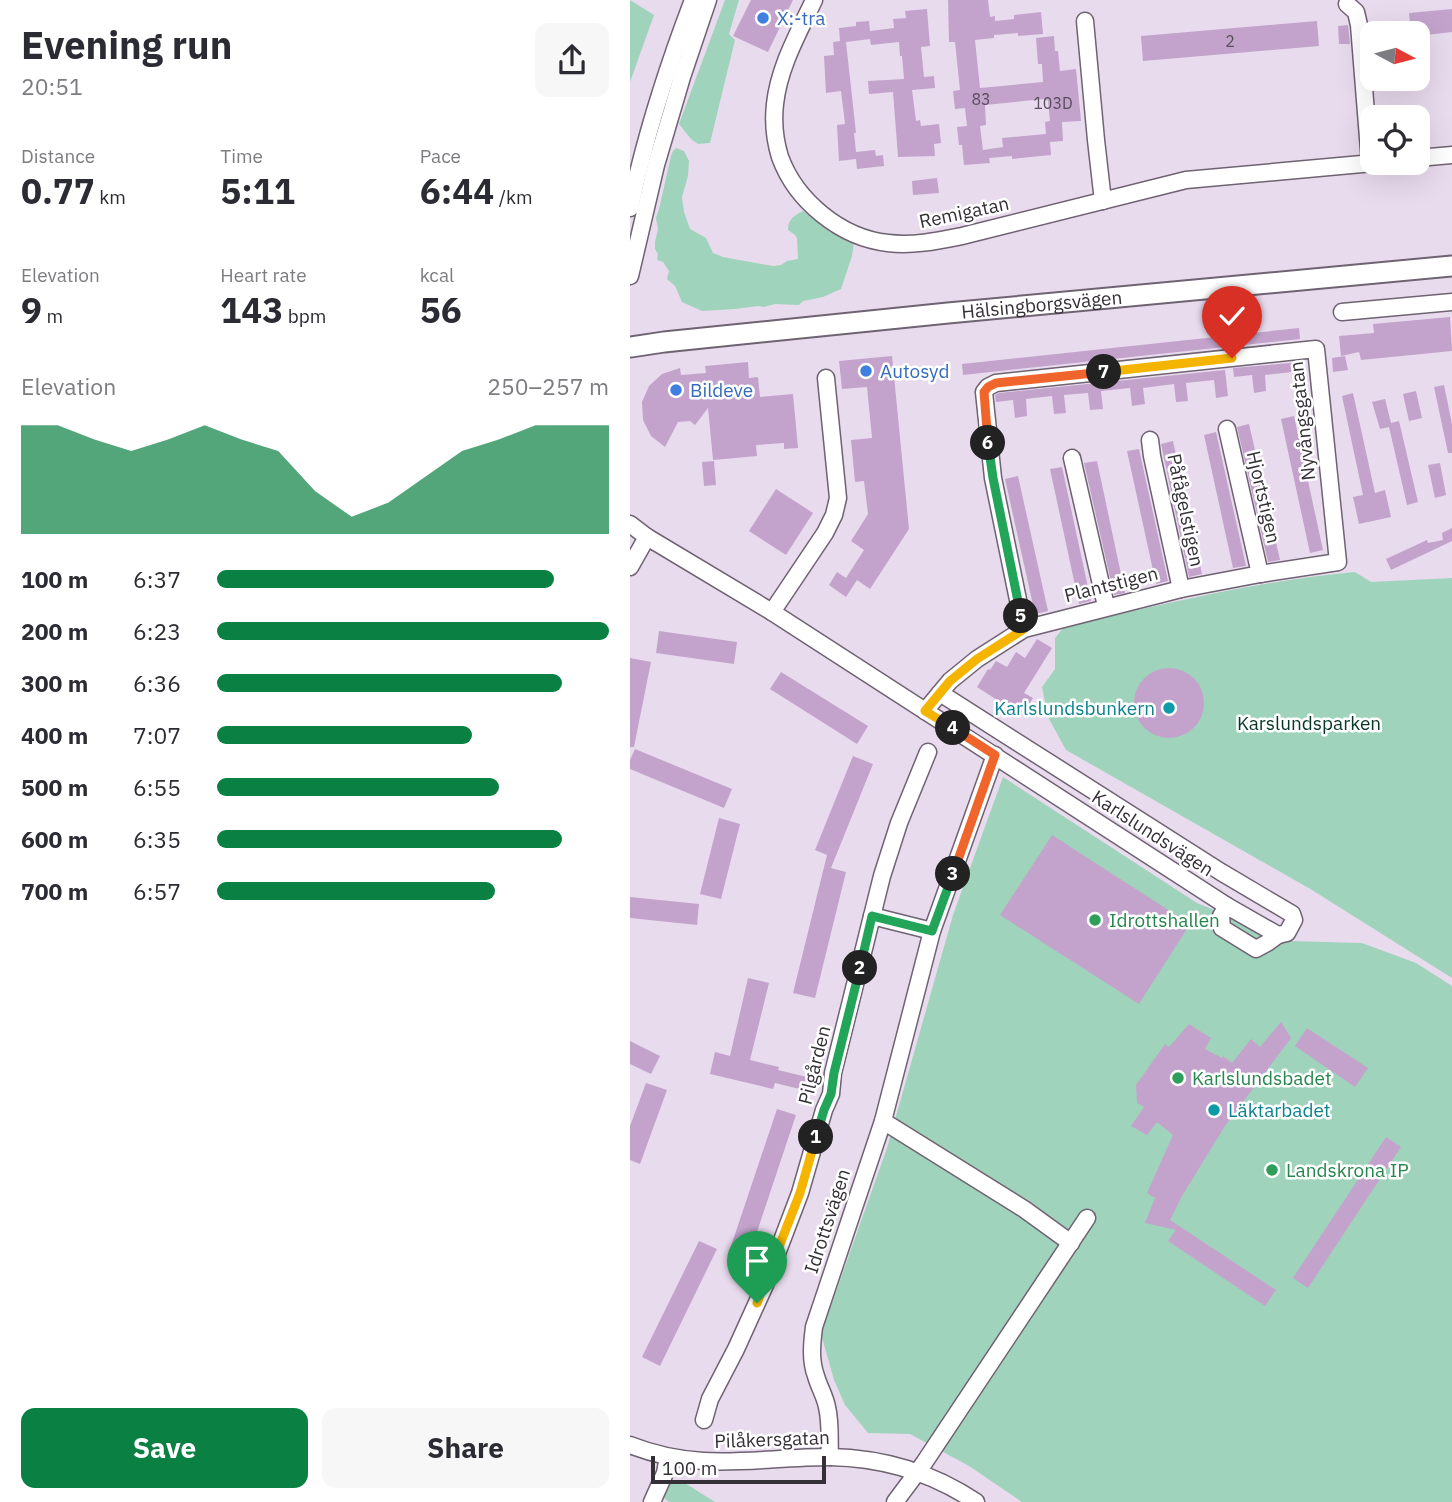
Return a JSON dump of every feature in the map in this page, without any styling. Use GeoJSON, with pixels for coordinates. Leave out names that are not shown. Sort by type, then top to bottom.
{"type":"FeatureCollection","features":[{"type":"Feature","properties":{"kind":"main road","name":"Hälsingborgsvägen"},"geometry":{"type":"LineString","coordinates":[[630,349],[664,342],[948,313],[1452,266]]}},
{"type":"Feature","properties":{"kind":"street"},"geometry":{"type":"LineString","coordinates":[[630,208],[665,76],[693,0]]}},
{"type":"Feature","properties":{"kind":"street"},"geometry":{"type":"LineString","coordinates":[[630,276],[659,154],[681,77],[708,0]]}},
{"type":"Feature","properties":{"kind":"street","name":"Remigatan"},"geometry":{"type":"LineString","coordinates":[[814,0],[790,51],[777,90],[775,126],[781,158],[807,201],[824,217],[861,237],[885,243],[927,243],[1186,180],[1360,164]]}},
{"type":"Feature","properties":{"kind":"street"},"geometry":{"type":"LineString","coordinates":[[1347,4],[1356,12],[1359,25],[1367,105]]}},
{"type":"Feature","properties":{"kind":"street"},"geometry":{"type":"LineString","coordinates":[[1086,21],[1103,201]]}},
{"type":"Feature","properties":{"kind":"street"},"geometry":{"type":"LineString","coordinates":[[1430,158],[1452,155]]}},
{"type":"Feature","properties":{"kind":"street"},"geometry":{"type":"LineString","coordinates":[[1342,312],[1452,302]]}},
{"type":"Feature","properties":{"kind":"street","name":"Nyvångsgatan"},"geometry":{"type":"LineString","coordinates":[[1024,629],[993,478],[984,409],[984,392],[996,383],[1316,349],[1338,562]]}},
{"type":"Feature","properties":{"kind":"street"},"geometry":{"type":"LineString","coordinates":[[772,612],[819,543],[834,515],[838,498],[826,378]]}},
{"type":"Feature","properties":{"kind":"street","name":"Hjortstigen"},"geometry":{"type":"LineString","coordinates":[[1227,429],[1260,574]]}},
{"type":"Feature","properties":{"kind":"street","name":"Påfågelstigen"},"geometry":{"type":"LineString","coordinates":[[1150,440],[1181,589]]}},
{"type":"Feature","properties":{"kind":"street"},"geometry":{"type":"LineString","coordinates":[[1072,458],[1106,607]]}},
{"type":"Feature","properties":{"kind":"street","name":"Karlslundsvägen"},"geometry":{"type":"LineString","coordinates":[[630,524],[1030,777],[1227,906],[1278,935],[1287,933],[1294,920],[1292,914],[1221,872],[940,693]]}},
{"type":"Feature","properties":{"kind":"street"},"geometry":{"type":"LineString","coordinates":[[630,567],[647,537]]}},
{"type":"Feature","properties":{"kind":"street","name":"Plantstigen"},"geometry":{"type":"LineString","coordinates":[[925,711],[950,681],[977,659],[1024,629],[1181,589],[1338,562]]}},
{"type":"Feature","properties":{"kind":"street","name":"Pilgården"},"geometry":{"type":"LineString","coordinates":[[704,1420],[710,1399],[765,1285],[800,1193],[831,1094],[890,848],[928,752]]}},
{"type":"Feature","properties":{"kind":"street","name":"Idrottsvägen"},"geometry":{"type":"LineString","coordinates":[[830,1457],[827,1404],[815,1375],[811,1347],[814,1327],[883,1121],[932,931],[995,755]]}},
{"type":"Feature","properties":{"kind":"street"},"geometry":{"type":"LineString","coordinates":[[1030,777],[1043,758]]}},
{"type":"Feature","properties":{"kind":"street"},"geometry":{"type":"LineString","coordinates":[[1227,906],[1222,916],[1222,928],[1256,949],[1278,935]]}},
{"type":"Feature","properties":{"kind":"street"},"geometry":{"type":"LineString","coordinates":[[872,916],[932,931]]}},
{"type":"Feature","properties":{"kind":"street"},"geometry":{"type":"LineString","coordinates":[[883,1121],[1024,1209],[1071,1243]]}},
{"type":"Feature","properties":{"kind":"street"},"geometry":{"type":"LineString","coordinates":[[895,1502],[1087,1218]]}},
{"type":"Feature","properties":{"kind":"street","name":"Pilåkersgatan"},"geometry":{"type":"LineString","coordinates":[[630,1445],[668,1457],[700,1462],[853,1458],[916,1472]]}},
{"type":"Feature","properties":{"kind":"street"},"geometry":{"type":"LineString","coordinates":[[652,1502],[666,1473],[668,1457]]}},
{"type":"Feature","properties":{"kind":"street"},"geometry":{"type":"LineString","coordinates":[[916,1472],[938,1480],[976,1502]]}},
{"type":"Feature","properties":{"kind":"green space"},"geometry":{"type":"Polygon","coordinates":[[[630,0],[654,15],[630,82],[630,0]]]}},
{"type":"Feature","properties":{"kind":"green space"},"geometry":{"type":"Polygon","coordinates":[[[725,0],[739,0],[729,34],[735,40],[710,143],[698,144],[679,124],[725,0]]]}},
{"type":"Feature","properties":{"kind":"green space"},"geometry":{"type":"Polygon","coordinates":[[[676,148],[684,151],[689,161],[682,197],[684,212],[690,229],[706,238],[713,253],[773,266],[798,259],[797,238],[788,230],[788,226],[792,218],[803,211],[829,231],[854,243],[841,289],[823,297],[803,301],[799,305],[775,304],[702,311],[682,302],[675,286],[667,279],[669,271],[663,262],[657,260],[655,249],[658,229],[656,218],[671,156],[676,148]]]}},
{"type":"Feature","properties":{"kind":"green space","name":"Karslundsparken"},"geometry":{"type":"Polygon","coordinates":[[[1355,572],[1371,582],[1452,578],[1452,978],[1312,890],[1066,750],[1048,717],[1042,687],[1055,669],[1055,638],[1064,627],[1245,588],[1355,572]]]}},
{"type":"Feature","properties":{"kind":"green space"},"geometry":{"type":"Polygon","coordinates":[[[1003,777],[1197,903],[1289,941],[1362,943],[1416,963],[1452,986],[1452,1502],[1022,1502],[969,1466],[910,1434],[868,1433],[845,1405],[834,1380],[821,1334],[887,1148],[953,915],[1003,777]]]}},
{"type":"Feature","properties":{"kind":"green space"},"geometry":{"type":"Polygon","coordinates":[[[668,1482],[683,1482],[715,1502],[669,1502],[663,1497],[668,1482]]]}},
{"type":"Feature","properties":{"kind":"building","name":"X:-tra"},"geometry":{"type":"Polygon","coordinates":[[[751,0],[793,0],[768,52],[733,36],[751,0]]]}},
{"type":"Feature","properties":{"kind":"building"},"geometry":{"type":"Polygon","coordinates":[[[948,0],[988,0],[990,17],[995,16],[995,21],[1014,19],[1014,15],[1041,12],[1043,34],[994,35],[994,38],[975,40],[980,88],[1043,82],[1042,64],[1038,64],[1036,38],[1054,36],[1060,71],[1076,69],[1081,121],[1062,122],[1063,141],[1050,142],[1051,155],[1012,159],[1012,156],[989,158],[990,163],[964,165],[957,127],[967,126],[965,108],[955,109],[953,91],[960,90],[955,42],[949,42],[948,0]],[[1048,100],[985,105],[986,125],[980,126],[983,150],[1003,147],[1002,138],[1046,134],[1045,122],[1050,121],[1048,100]]]}},
{"type":"Feature","properties":{"kind":"building"},"geometry":{"type":"Polygon","coordinates":[[[927,9],[930,46],[921,47],[924,77],[934,76],[935,88],[912,90],[916,121],[920,120],[921,126],[939,124],[941,143],[934,144],[935,156],[898,157],[893,92],[869,94],[868,81],[904,79],[899,42],[871,45],[870,39],[846,42],[856,152],[875,150],[876,156],[883,155],[884,166],[857,169],[856,159],[839,161],[837,125],[845,124],[841,91],[826,93],[824,56],[834,55],[833,42],[840,41],[839,28],[869,21],[870,31],[894,28],[893,19],[906,18],[905,11],[927,9]]]}},
{"type":"Feature","properties":{"kind":"building"},"geometry":{"type":"Polygon","coordinates":[[[1452,9],[1452,32],[1430,35],[1430,21],[1410,21],[1409,13],[1452,9]]]}},
{"type":"Feature","properties":{"kind":"building"},"geometry":{"type":"Polygon","coordinates":[[[1317,21],[1319,46],[1143,61],[1141,36],[1317,21]]]}},
{"type":"Feature","properties":{"kind":"building"},"geometry":{"type":"Polygon","coordinates":[[[1348,25],[1350,44],[1339,44],[1338,26],[1348,25]]]}},
{"type":"Feature","properties":{"kind":"building"},"geometry":{"type":"Polygon","coordinates":[[[937,178],[939,193],[913,195],[912,181],[937,178]]]}},
{"type":"Feature","properties":{"kind":"building"},"geometry":{"type":"Polygon","coordinates":[[[1450,317],[1452,351],[1361,360],[1359,352],[1341,356],[1339,336],[1374,333],[1373,324],[1450,317]]]}},
{"type":"Feature","properties":{"kind":"building"},"geometry":{"type":"Polygon","coordinates":[[[1299,328],[1300,339],[963,375],[962,364],[1299,328]]]}},
{"type":"Feature","properties":{"kind":"building"},"geometry":{"type":"Polygon","coordinates":[[[892,356],[909,529],[870,589],[857,580],[846,597],[829,585],[837,572],[846,578],[864,550],[851,541],[868,514],[864,481],[855,482],[851,440],[872,438],[867,387],[842,389],[839,361],[892,356]]]}},
{"type":"Feature","properties":{"kind":"building"},"geometry":{"type":"Polygon","coordinates":[[[1345,356],[1348,370],[1333,372],[1332,358],[1345,356]]]}},
{"type":"Feature","properties":{"kind":"building"},"geometry":{"type":"Polygon","coordinates":[[[748,362],[749,378],[758,377],[760,397],[793,394],[798,448],[784,449],[784,443],[756,445],[757,456],[713,460],[708,408],[695,425],[690,421],[678,422],[665,447],[651,436],[643,420],[642,402],[649,386],[662,374],[680,368],[681,375],[706,373],[705,366],[748,362]]]}},
{"type":"Feature","properties":{"kind":"building"},"geometry":{"type":"Polygon","coordinates":[[[1303,362],[1306,388],[1294,390],[1292,372],[1265,375],[1266,391],[1254,393],[1252,375],[1234,377],[1233,368],[1303,362]]]}},
{"type":"Feature","properties":{"kind":"building"},"geometry":{"type":"Polygon","coordinates":[[[1225,370],[1228,396],[1216,398],[1214,380],[1186,383],[1188,401],[1176,402],[1174,384],[1143,388],[1145,404],[1132,406],[1130,388],[1101,391],[1103,409],[1090,410],[1088,393],[1064,395],[1066,413],[1054,414],[1052,396],[1026,399],[1027,416],[1015,418],[1013,400],[996,402],[995,395],[999,393],[1225,370]]]}},
{"type":"Feature","properties":{"kind":"building"},"geometry":{"type":"Polygon","coordinates":[[[1444,385],[1452,424],[1452,453],[1448,453],[1434,387],[1444,385]]]}},
{"type":"Feature","properties":{"kind":"building"},"geometry":{"type":"Polygon","coordinates":[[[1416,391],[1422,418],[1409,421],[1403,394],[1416,391]]]}},
{"type":"Feature","properties":{"kind":"building"},"geometry":{"type":"Polygon","coordinates":[[[1353,393],[1375,493],[1385,490],[1391,517],[1359,524],[1353,497],[1363,495],[1342,396],[1353,393]]]}},
{"type":"Feature","properties":{"kind":"building"},"geometry":{"type":"Polygon","coordinates":[[[1385,399],[1391,423],[1399,421],[1418,502],[1407,505],[1389,427],[1380,429],[1372,402],[1385,399]]]}},
{"type":"Feature","properties":{"kind":"building"},"geometry":{"type":"Polygon","coordinates":[[[1294,416],[1323,550],[1310,553],[1281,419],[1294,416]]]}},
{"type":"Feature","properties":{"kind":"building"},"geometry":{"type":"Polygon","coordinates":[[[1249,424],[1280,560],[1268,562],[1237,427],[1249,424]]]}},
{"type":"Feature","properties":{"kind":"building"},"geometry":{"type":"Polygon","coordinates":[[[1216,432],[1246,566],[1233,568],[1204,435],[1216,432]]]}},
{"type":"Feature","properties":{"kind":"building"},"geometry":{"type":"Polygon","coordinates":[[[1173,441],[1202,574],[1189,577],[1161,444],[1173,441]]]}},
{"type":"Feature","properties":{"kind":"building"},"geometry":{"type":"Polygon","coordinates":[[[1139,449],[1168,581],[1156,584],[1127,451],[1139,449]]]}},
{"type":"Feature","properties":{"kind":"building"},"geometry":{"type":"Polygon","coordinates":[[[714,461],[716,485],[704,486],[702,462],[714,461]]]}},
{"type":"Feature","properties":{"kind":"building"},"geometry":{"type":"Polygon","coordinates":[[[1097,461],[1125,593],[1114,595],[1084,463],[1097,461]]]}},
{"type":"Feature","properties":{"kind":"building"},"geometry":{"type":"Polygon","coordinates":[[[1440,463],[1446,495],[1435,498],[1428,465],[1440,463]]]}},
{"type":"Feature","properties":{"kind":"building"},"geometry":{"type":"Polygon","coordinates":[[[1062,467],[1091,601],[1079,604],[1050,469],[1062,467]]]}},
{"type":"Feature","properties":{"kind":"building"},"geometry":{"type":"Polygon","coordinates":[[[1018,476],[1048,611],[1035,614],[1005,479],[1018,476]]]}},
{"type":"Feature","properties":{"kind":"building"},"geometry":{"type":"Polygon","coordinates":[[[776,489],[813,513],[786,555],[749,531],[776,489]]]}},
{"type":"Feature","properties":{"kind":"building"},"geometry":{"type":"Polygon","coordinates":[[[1452,528],[1452,541],[1391,570],[1386,559],[1427,540],[1428,543],[1443,540],[1442,533],[1452,528]]]}},
{"type":"Feature","properties":{"kind":"building"},"geometry":{"type":"Polygon","coordinates":[[[659,631],[737,642],[734,664],[656,653],[659,631]]]}},
{"type":"Feature","properties":{"kind":"building"},"geometry":{"type":"Polygon","coordinates":[[[1037,639],[1052,648],[1024,693],[1033,698],[1022,716],[977,687],[996,661],[1007,667],[1016,652],[1025,658],[1037,639]]]}},
{"type":"Feature","properties":{"kind":"building"},"geometry":{"type":"Polygon","coordinates":[[[630,658],[651,662],[634,747],[630,747],[630,658]]]}},
{"type":"Feature","properties":{"kind":"building","name":"Karlslundsbunkern"},"geometry":{"type":"Polygon","coordinates":[[[1169,668],[1194,678],[1204,703],[1194,728],[1169,738],[1144,728],[1134,703],[1144,678],[1169,668]]]}},
{"type":"Feature","properties":{"kind":"building"},"geometry":{"type":"Polygon","coordinates":[[[781,672],[868,726],[857,744],[770,689],[781,672]]]}},
{"type":"Feature","properties":{"kind":"building"},"geometry":{"type":"Polygon","coordinates":[[[635,749],[732,789],[724,808],[630,769],[630,760],[635,749]]]}},
{"type":"Feature","properties":{"kind":"building"},"geometry":{"type":"Polygon","coordinates":[[[853,756],[873,764],[831,868],[846,872],[815,998],[793,993],[827,855],[815,850],[853,756]]]}},
{"type":"Feature","properties":{"kind":"building"},"geometry":{"type":"Polygon","coordinates":[[[719,818],[740,824],[721,899],[700,894],[719,818]]]}},
{"type":"Feature","properties":{"kind":"building","name":"Idrottshallen"},"geometry":{"type":"Polygon","coordinates":[[[1052,835],[1190,924],[1139,1004],[1000,915],[1052,835]]]}},
{"type":"Feature","properties":{"kind":"building"},"geometry":{"type":"Polygon","coordinates":[[[630,897],[699,904],[697,925],[630,918],[630,897]]]}},
{"type":"Feature","properties":{"kind":"building"},"geometry":{"type":"Polygon","coordinates":[[[748,978],[769,983],[750,1060],[811,1078],[808,1091],[775,1083],[773,1089],[710,1074],[715,1052],[730,1056],[748,978]]]}},
{"type":"Feature","properties":{"kind":"building"},"geometry":{"type":"Polygon","coordinates":[[[1281,1022],[1291,1038],[1225,1126],[1170,1220],[1276,1290],[1265,1306],[1168,1241],[1176,1230],[1145,1223],[1155,1198],[1147,1193],[1173,1135],[1157,1122],[1147,1135],[1131,1126],[1144,1107],[1137,1103],[1136,1085],[1165,1044],[1169,1047],[1189,1024],[1211,1038],[1205,1049],[1232,1063],[1251,1039],[1260,1047],[1281,1022]]]}},
{"type":"Feature","properties":{"kind":"building"},"geometry":{"type":"Polygon","coordinates":[[[1307,1028],[1368,1068],[1355,1087],[1295,1046],[1307,1028]]]}},
{"type":"Feature","properties":{"kind":"building"},"geometry":{"type":"Polygon","coordinates":[[[630,1041],[660,1056],[651,1074],[630,1064],[630,1041]]]}},
{"type":"Feature","properties":{"kind":"building"},"geometry":{"type":"Polygon","coordinates":[[[646,1083],[667,1090],[640,1164],[630,1160],[630,1126],[646,1083]]]}},
{"type":"Feature","properties":{"kind":"building"},"geometry":{"type":"Polygon","coordinates":[[[777,1109],[796,1115],[747,1262],[728,1255],[777,1109]]]}},
{"type":"Feature","properties":{"kind":"building"},"geometry":{"type":"Polygon","coordinates":[[[1386,1137],[1401,1147],[1308,1288],[1293,1278],[1386,1137]]]}},
{"type":"Feature","properties":{"kind":"building"},"geometry":{"type":"Polygon","coordinates":[[[699,1241],[717,1249],[660,1366],[642,1357],[699,1241]]]}},
{"type":"Feature","properties":{"kind":"place","name":"X:-tra"},"geometry":{"type":"Point","coordinates":[763,18]}},
{"type":"Feature","properties":{"kind":"place","name":"Autosyd"},"geometry":{"type":"Point","coordinates":[866,371]}},
{"type":"Feature","properties":{"kind":"place","name":"Bildeve"},"geometry":{"type":"Point","coordinates":[676,390]}},
{"type":"Feature","properties":{"kind":"place","name":"Karlslundsbunkern"},"geometry":{"type":"Point","coordinates":[1169,708]}},
{"type":"Feature","properties":{"kind":"place","name":"Idrottshallen"},"geometry":{"type":"Point","coordinates":[1095,920]}},
{"type":"Feature","properties":{"kind":"place","name":"Karlslundsbadet"},"geometry":{"type":"Point","coordinates":[1178,1078]}},
{"type":"Feature","properties":{"kind":"place","name":"Läktarbadet"},"geometry":{"type":"Point","coordinates":[1214,1110]}},
{"type":"Feature","properties":{"kind":"place","name":"Landskrona IP"},"geometry":{"type":"Point","coordinates":[1272,1170]}},
{"type":"Feature","properties":{"kind":"route"},"geometry":{"type":"LineString","coordinates":[[757,1303],[800,1193],[831,1094],[872,916],[932,931],[995,755],[925,711],[950,681],[977,659],[1024,629],[993,478],[984,392],[996,383],[1232,358]]}}]}
